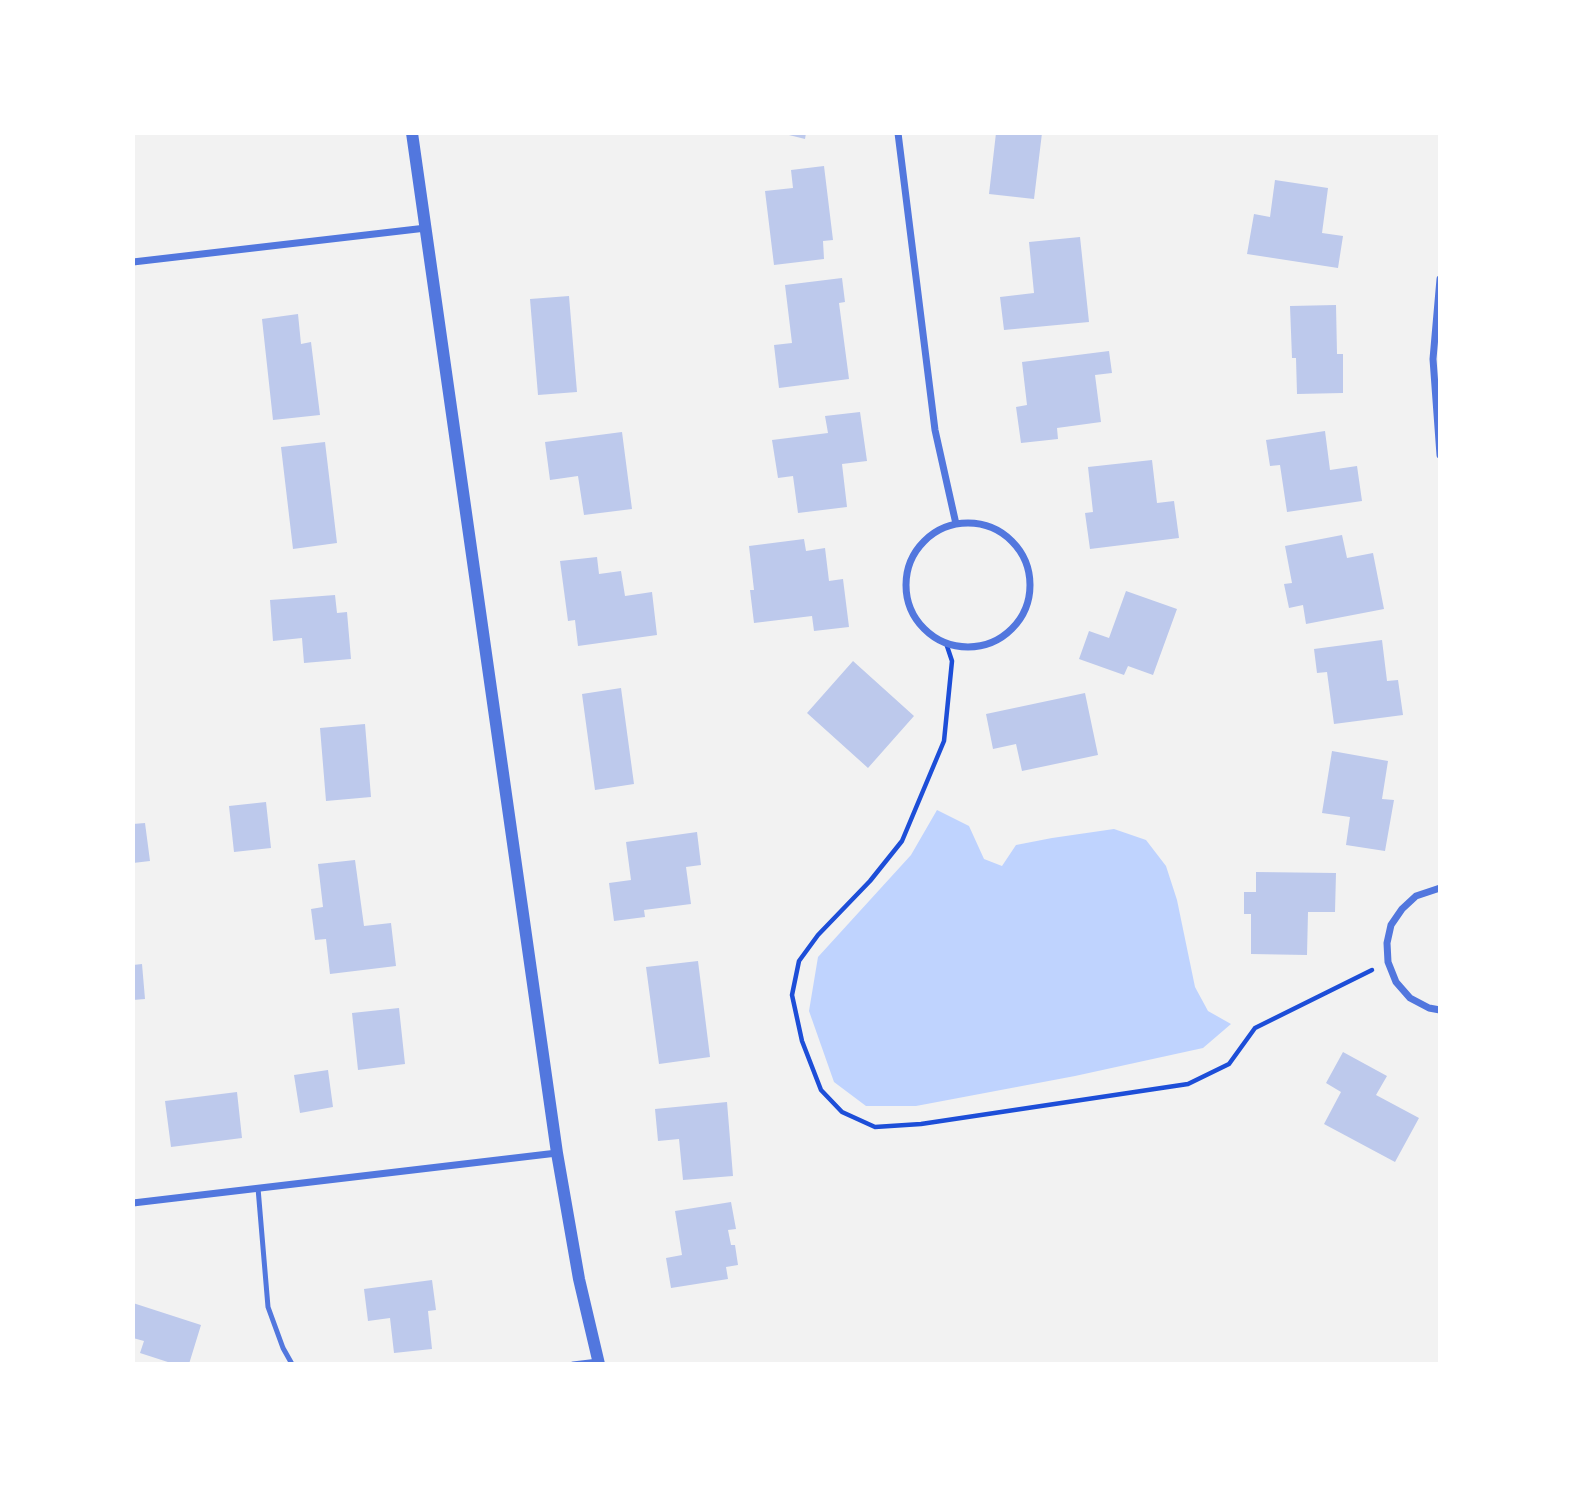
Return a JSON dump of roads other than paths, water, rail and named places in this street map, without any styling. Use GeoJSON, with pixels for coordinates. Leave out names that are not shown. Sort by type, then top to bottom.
{"type":"FeatureCollection","features":[{"type":"Feature","properties":{"kind":"street"},"geometry":{"type":"LineString","coordinates":[[412,133],[558,1153],[579,1279],[599,1363]]}},
{"type":"Feature","properties":{"kind":"street"},"geometry":{"type":"LineString","coordinates":[[898,133],[935,430],[956,524]]}},
{"type":"Feature","properties":{"kind":"street"},"geometry":{"type":"LineString","coordinates":[[133,262],[427,228]]}},
{"type":"Feature","properties":{"kind":"street"},"geometry":{"type":"LineString","coordinates":[[1440,279],[1433,359],[1440,455]]}},
{"type":"Feature","properties":{"kind":"street"},"geometry":{"type":"LineString","coordinates":[[976,523],[987,526],[1013,542],[1024,559],[1030,580],[1028,600],[1020,619],[1006,634],[987,644],[967,647],[946,643],[929,633],[916,618],[908,600],[906,580],[911,560],[922,543],[937,531],[956,524],[976,523]]}},
{"type":"Feature","properties":{"kind":"street"},"geometry":{"type":"LineString","coordinates":[[1440,888],[1416,896],[1402,909],[1391,925],[1387,943],[1388,962],[1396,982],[1410,998],[1429,1008],[1440,1010]]}},
{"type":"Feature","properties":{"kind":"street"},"geometry":{"type":"LineString","coordinates":[[133,1203],[558,1153]]}},
{"type":"Feature","properties":{"kind":"lane"},"geometry":{"type":"LineString","coordinates":[[258,1188],[268,1307],[292,1364]]}},
{"type":"Feature","properties":{"kind":"lane"},"geometry":{"type":"LineString","coordinates":[[573,1364],[599,1363]]}},
{"type":"Feature","properties":{"kind":"water"},"geometry":{"type":"Polygon","coordinates":[[[937,810],[969,826],[984,859],[1002,866],[1016,845],[1052,838],[1114,829],[1146,840],[1166,866],[1177,900],[1195,987],[1208,1011],[1231,1024],[1203,1048],[916,1106],[866,1106],[834,1082],[809,1011],[818,957],[911,855],[937,810]]]}}]}
